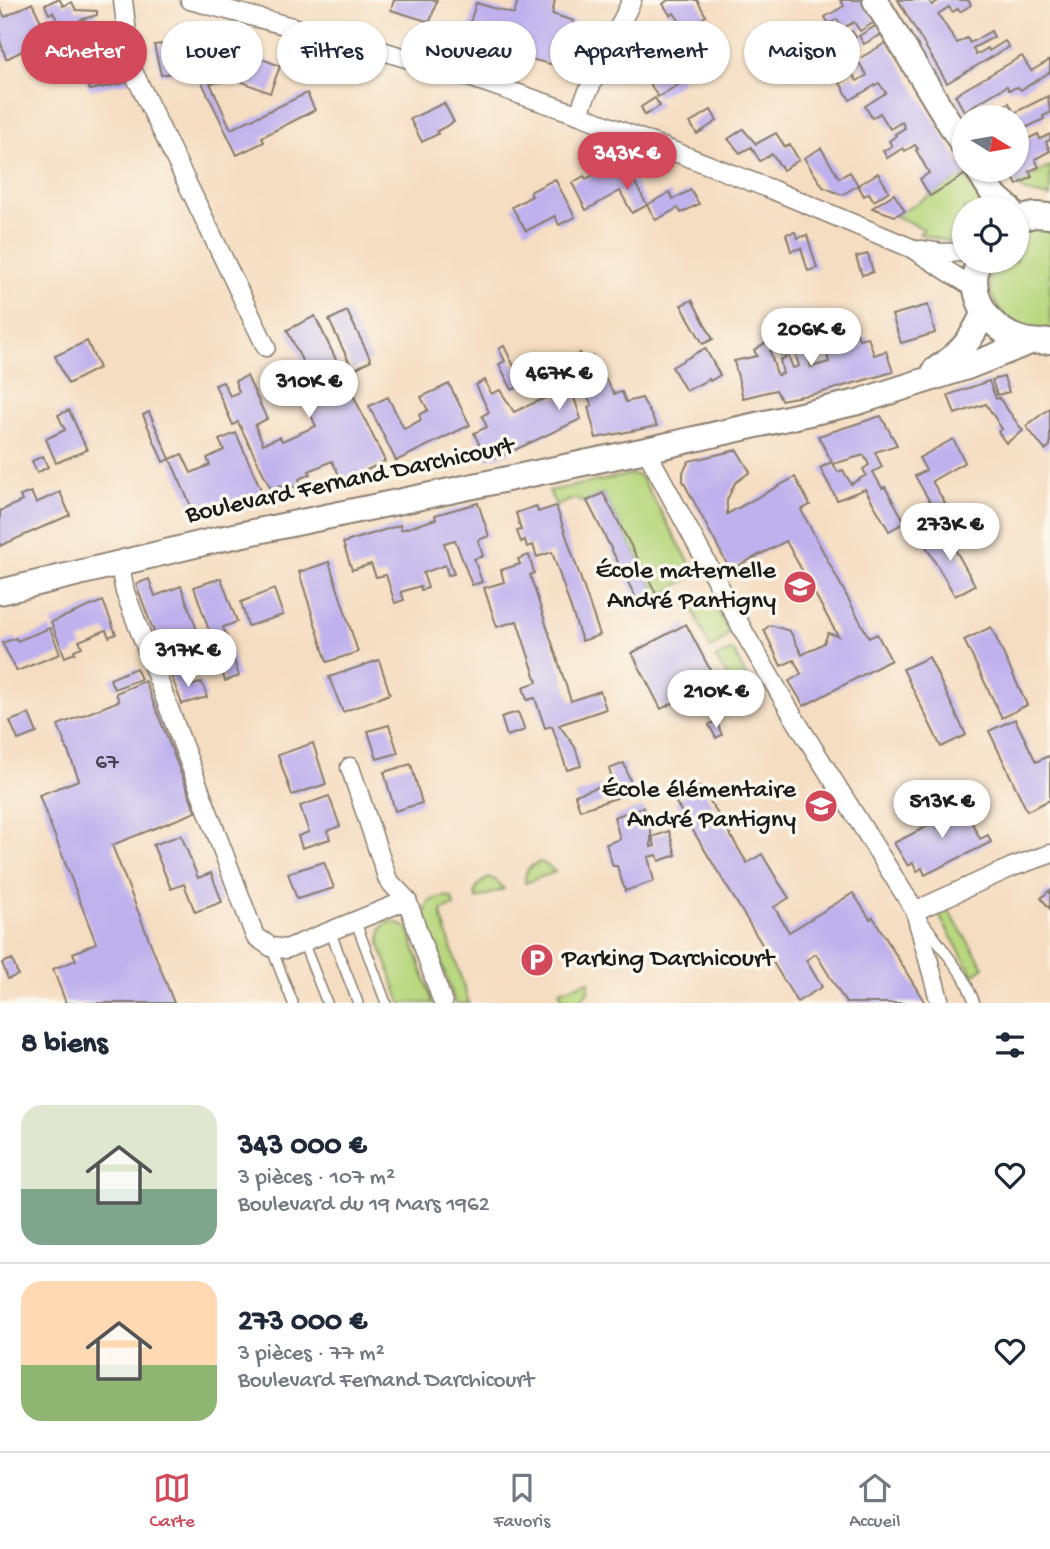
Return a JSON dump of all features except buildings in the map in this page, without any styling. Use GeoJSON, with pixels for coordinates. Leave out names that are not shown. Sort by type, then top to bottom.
{"type":"FeatureCollection","features":[{"type":"Feature","properties":{"kind":"main road"},"geometry":{"type":"LineString","coordinates":[[875,0],[952,127]]}},
{"type":"Feature","properties":{"kind":"main road"},"geometry":{"type":"LineString","coordinates":[[1029,215],[1050,216]]}},
{"type":"Feature","properties":{"kind":"main road"},"geometry":{"type":"LineString","coordinates":[[979,273],[980,300],[1003,332],[1040,342]]}},
{"type":"Feature","properties":{"kind":"main road","name":"Boulevard Fernand Darchicourt"},"geometry":{"type":"LineString","coordinates":[[917,383],[962,351],[973,336],[980,300]]}},
{"type":"Feature","properties":{"kind":"main road","name":"Boulevard Fernand Darchicourt"},"geometry":{"type":"LineString","coordinates":[[0,592],[303,521],[646,450],[858,402],[1040,342]]}},
{"type":"Feature","properties":{"kind":"street"},"geometry":{"type":"LineString","coordinates":[[123,0],[131,67],[267,347]]}},
{"type":"Feature","properties":{"kind":"street"},"geometry":{"type":"LineString","coordinates":[[190,0],[238,6],[469,77],[580,115],[773,190],[911,248],[952,253]]}},
{"type":"Feature","properties":{"kind":"street"},"geometry":{"type":"LineString","coordinates":[[580,115],[583,102],[632,0]]}},
{"type":"Feature","properties":{"kind":"street"},"geometry":{"type":"LineString","coordinates":[[911,248],[980,300]]}},
{"type":"Feature","properties":{"kind":"street"},"geometry":{"type":"LineString","coordinates":[[646,450],[751,645],[915,911],[940,1003]]}},
{"type":"Feature","properties":{"kind":"street"},"geometry":{"type":"LineString","coordinates":[[119,562],[125,592],[255,936],[271,947],[286,949],[407,900]]}},
{"type":"Feature","properties":{"kind":"street"},"geometry":{"type":"LineString","coordinates":[[350,767],[388,880],[407,900],[443,1003]]}},
{"type":"Feature","properties":{"kind":"street"},"geometry":{"type":"LineString","coordinates":[[915,911],[1000,872],[1050,854]]}},
{"type":"Feature","properties":{"kind":"lane"},"geometry":{"type":"LineString","coordinates":[[915,911],[964,978],[975,1003]]}},
{"type":"Feature","properties":{"kind":"lane"},"geometry":{"type":"LineString","coordinates":[[355,920],[386,1003]]}},
{"type":"Feature","properties":{"kind":"lane"},"geometry":{"type":"LineString","coordinates":[[330,931],[358,1003]]}},
{"type":"Feature","properties":{"kind":"lane"},"geometry":{"type":"LineString","coordinates":[[303,942],[327,1003]]}},
{"type":"Feature","properties":{"kind":"lane"},"geometry":{"type":"LineString","coordinates":[[271,947],[293,1003]]}},
{"type":"Feature","properties":{"kind":"green space"},"geometry":{"type":"Polygon","coordinates":[[[1050,166],[1050,197],[1026,192],[1017,185],[1029,182],[1029,178],[1050,166]]]}},
{"type":"Feature","properties":{"kind":"green space"},"geometry":{"type":"Polygon","coordinates":[[[952,182],[971,182],[980,196],[952,196],[952,241],[919,234],[924,229],[895,216],[952,182]]]}},
{"type":"Feature","properties":{"kind":"green space"},"geometry":{"type":"Polygon","coordinates":[[[1029,229],[1050,229],[1050,330],[1032,330],[1017,325],[1001,311],[991,292],[990,273],[1029,273],[1029,229]]]}},
{"type":"Feature","properties":{"kind":"green space"},"geometry":{"type":"Polygon","coordinates":[[[633,474],[641,477],[696,574],[658,597],[603,493],[583,503],[576,498],[556,506],[549,491],[633,474]]]}},
{"type":"Feature","properties":{"kind":"green space"},"geometry":{"type":"Polygon","coordinates":[[[712,600],[729,632],[710,649],[692,606],[712,600]]]}},
{"type":"Feature","properties":{"kind":"green space"},"geometry":{"type":"Polygon","coordinates":[[[733,650],[747,678],[734,685],[715,658],[733,650]]]}},
{"type":"Feature","properties":{"kind":"green space"},"geometry":{"type":"Polygon","coordinates":[[[540,862],[555,872],[525,883],[528,870],[540,862]]]}},
{"type":"Feature","properties":{"kind":"green space"},"geometry":{"type":"Polygon","coordinates":[[[489,878],[496,880],[504,889],[476,899],[475,891],[478,886],[489,878]]]}},
{"type":"Feature","properties":{"kind":"green space"},"geometry":{"type":"Polygon","coordinates":[[[444,896],[452,898],[454,906],[442,910],[442,918],[469,1003],[455,1003],[425,914],[429,901],[444,896]]]}},
{"type":"Feature","properties":{"kind":"green space"},"geometry":{"type":"Polygon","coordinates":[[[946,907],[984,967],[973,975],[937,912],[946,907]]]}},
{"type":"Feature","properties":{"kind":"green space"},"geometry":{"type":"Polygon","coordinates":[[[386,922],[398,923],[408,929],[433,1003],[401,1003],[380,945],[380,932],[386,922]]]}},
{"type":"Feature","properties":{"kind":"green space"},"geometry":{"type":"Polygon","coordinates":[[[589,981],[587,994],[578,1001],[569,1003],[559,991],[589,981]]]}},
{"type":"Feature","properties":{"kind":"place","name":"École maternelle André Pantigny"},"geometry":{"type":"Point","coordinates":[800,587]}},
{"type":"Feature","properties":{"kind":"place","name":"École élémentaire André Pantigny"},"geometry":{"type":"Point","coordinates":[821,806]}},
{"type":"Feature","properties":{"kind":"place","name":"Parking Darchicourt"},"geometry":{"type":"Point","coordinates":[537,960]}}]}
